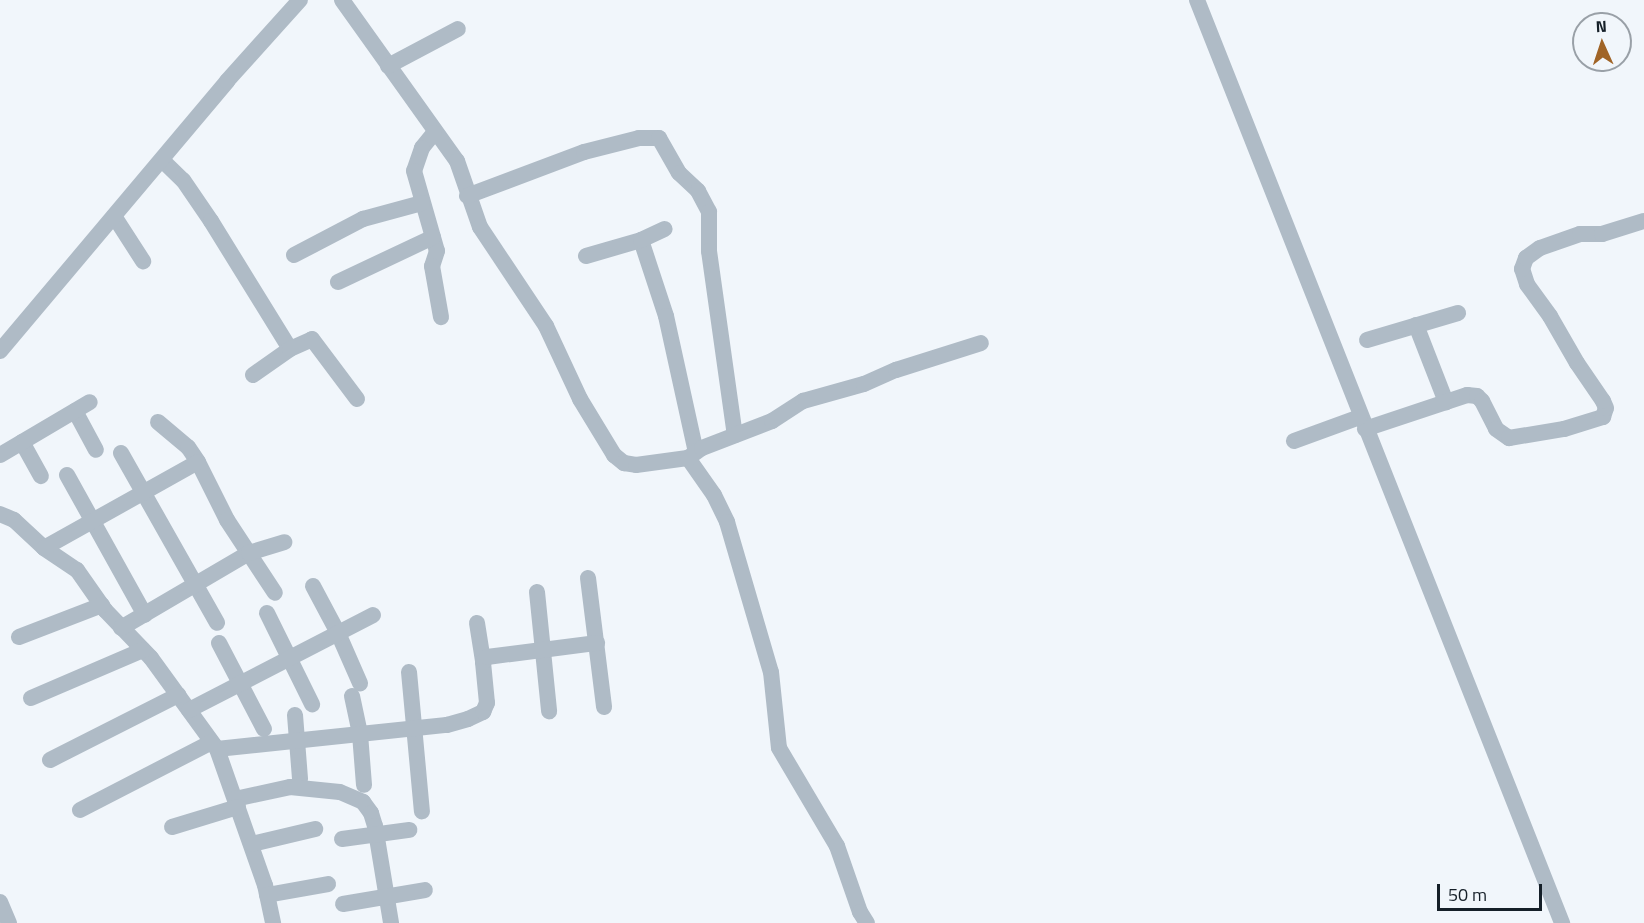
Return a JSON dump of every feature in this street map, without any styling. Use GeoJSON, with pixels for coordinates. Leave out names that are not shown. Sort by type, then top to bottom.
{"type":"FeatureCollection","features":[{"type":"Feature","properties":{"kind":"street"},"geometry":{"type":"LineString","coordinates":[[0,351],[300,0]]}},
{"type":"Feature","properties":{"kind":"street"},"geometry":{"type":"LineString","coordinates":[[342,0],[434,133],[457,161],[467,196],[480,227],[546,326],[580,399],[614,455],[624,463],[636,465],[692,455],[772,421],[804,401],[864,384],[896,370],[981,343]]}},
{"type":"Feature","properties":{"kind":"street"},"geometry":{"type":"LineString","coordinates":[[1197,0],[1562,923]]}},
{"type":"Feature","properties":{"kind":"street"},"geometry":{"type":"LineString","coordinates":[[388,66],[458,28]]}},
{"type":"Feature","properties":{"kind":"street"},"geometry":{"type":"LineString","coordinates":[[434,133],[422,148],[414,165],[422,203],[437,250],[432,266],[441,317]]}},
{"type":"Feature","properties":{"kind":"street"},"geometry":{"type":"LineString","coordinates":[[467,196],[584,152],[639,138],[660,138],[679,173],[698,190],[709,212],[708,251],[735,435]]}},
{"type":"Feature","properties":{"kind":"street"},"geometry":{"type":"LineString","coordinates":[[162,160],[183,180],[211,220],[290,349]]}},
{"type":"Feature","properties":{"kind":"street"},"geometry":{"type":"LineString","coordinates":[[294,255],[363,219],[422,203]]}},
{"type":"Feature","properties":{"kind":"street"},"geometry":{"type":"LineString","coordinates":[[114,216],[143,261]]}},
{"type":"Feature","properties":{"kind":"street"},"geometry":{"type":"LineString","coordinates":[[1294,441],[1467,395],[1477,396],[1482,401],[1496,429],[1509,438],[1564,429],[1603,417],[1606,408],[1603,401],[1577,363],[1551,316],[1527,284],[1522,269],[1526,258],[1540,248],[1580,234],[1602,234],[1644,221]]}},
{"type":"Feature","properties":{"kind":"street"},"geometry":{"type":"LineString","coordinates":[[586,256],[641,240],[665,229]]}},
{"type":"Feature","properties":{"kind":"street"},"geometry":{"type":"LineString","coordinates":[[338,282],[433,237]]}},
{"type":"Feature","properties":{"kind":"street"},"geometry":{"type":"LineString","coordinates":[[641,240],[666,316],[692,455],[727,522],[771,672],[778,748],[837,846],[860,912],[867,923]]}},
{"type":"Feature","properties":{"kind":"street"},"geometry":{"type":"LineString","coordinates":[[1367,340],[1458,313]]}},
{"type":"Feature","properties":{"kind":"street"},"geometry":{"type":"LineString","coordinates":[[1416,325],[1446,402]]}},
{"type":"Feature","properties":{"kind":"street"},"geometry":{"type":"LineString","coordinates":[[253,375],[290,349],[312,339],[357,399]]}},
{"type":"Feature","properties":{"kind":"street"},"geometry":{"type":"LineString","coordinates":[[0,455],[90,402]]}},
{"type":"Feature","properties":{"kind":"street"},"geometry":{"type":"LineString","coordinates":[[75,411],[96,450]]}},
{"type":"Feature","properties":{"kind":"street"},"geometry":{"type":"LineString","coordinates":[[158,422],[188,447],[227,520],[275,593]]}},
{"type":"Feature","properties":{"kind":"street"},"geometry":{"type":"LineString","coordinates":[[22,442],[41,476]]}},
{"type":"Feature","properties":{"kind":"street"},"geometry":{"type":"LineString","coordinates":[[121,453],[217,623]]}},
{"type":"Feature","properties":{"kind":"street"},"geometry":{"type":"LineString","coordinates":[[44,548],[198,462]]}},
{"type":"Feature","properties":{"kind":"street"},"geometry":{"type":"LineString","coordinates":[[67,475],[145,615]]}},
{"type":"Feature","properties":{"kind":"street"},"geometry":{"type":"LineString","coordinates":[[0,514],[14,520],[44,548],[77,570],[102,605],[143,650],[178,694],[215,746],[252,844],[273,923]]}},
{"type":"Feature","properties":{"kind":"street"},"geometry":{"type":"LineString","coordinates":[[121,628],[249,553],[284,542]]}},
{"type":"Feature","properties":{"kind":"street"},"geometry":{"type":"LineString","coordinates":[[588,578],[604,707]]}},
{"type":"Feature","properties":{"kind":"street"},"geometry":{"type":"LineString","coordinates":[[313,586],[338,633],[356,689],[364,785]]}},
{"type":"Feature","properties":{"kind":"street"},"geometry":{"type":"LineString","coordinates":[[537,592],[549,711]]}},
{"type":"Feature","properties":{"kind":"street"},"geometry":{"type":"LineString","coordinates":[[20,637],[102,605]]}},
{"type":"Feature","properties":{"kind":"street"},"geometry":{"type":"LineString","coordinates":[[267,613],[312,704]]}},
{"type":"Feature","properties":{"kind":"street"},"geometry":{"type":"LineString","coordinates":[[189,710],[373,615]]}},
{"type":"Feature","properties":{"kind":"street"},"geometry":{"type":"LineString","coordinates":[[80,810],[215,746],[298,741],[447,725],[483,712],[487,703],[477,623]]}},
{"type":"Feature","properties":{"kind":"street"},"geometry":{"type":"LineString","coordinates":[[219,643],[264,729]]}},
{"type":"Feature","properties":{"kind":"street"},"geometry":{"type":"LineString","coordinates":[[483,662],[490,656],[597,643]]}},
{"type":"Feature","properties":{"kind":"street"},"geometry":{"type":"LineString","coordinates":[[31,698],[143,650]]}},
{"type":"Feature","properties":{"kind":"street"},"geometry":{"type":"LineString","coordinates":[[409,672],[422,810]]}},
{"type":"Feature","properties":{"kind":"street"},"geometry":{"type":"LineString","coordinates":[[50,760],[178,694]]}},
{"type":"Feature","properties":{"kind":"street"},"geometry":{"type":"LineString","coordinates":[[295,715],[300,779]]}},
{"type":"Feature","properties":{"kind":"street"},"geometry":{"type":"LineString","coordinates":[[172,827],[237,803],[290,787],[340,792],[363,802],[371,813],[377,835],[391,923]]}},
{"type":"Feature","properties":{"kind":"street"},"geometry":{"type":"LineString","coordinates":[[252,844],[315,829]]}},
{"type":"Feature","properties":{"kind":"street"},"geometry":{"type":"LineString","coordinates":[[342,839],[409,830]]}},
{"type":"Feature","properties":{"kind":"street"},"geometry":{"type":"LineString","coordinates":[[267,895],[328,884]]}},
{"type":"Feature","properties":{"kind":"street"},"geometry":{"type":"LineString","coordinates":[[343,904],[425,890]]}},
{"type":"Feature","properties":{"kind":"street"},"geometry":{"type":"LineString","coordinates":[[0,902],[9,923]]}}]}
